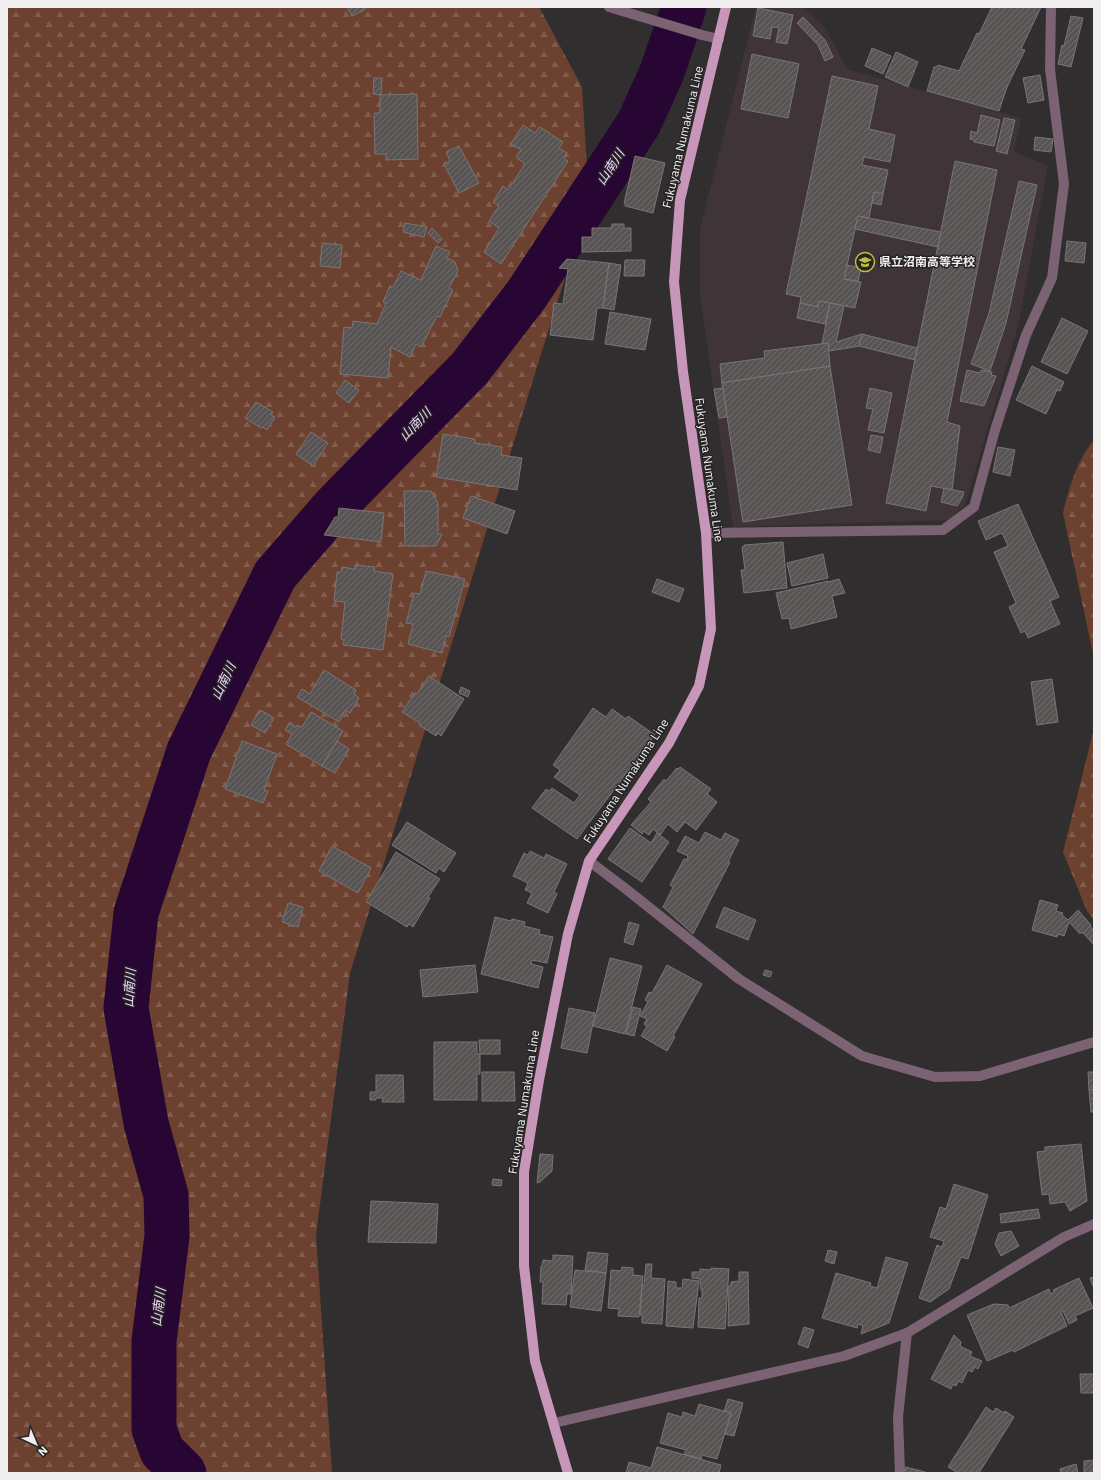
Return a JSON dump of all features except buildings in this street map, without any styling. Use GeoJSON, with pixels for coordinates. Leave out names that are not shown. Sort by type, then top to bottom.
{"type":"FeatureCollection","features":[{"type":"Feature","properties":{"kind":"main road","name":"Fukuyama Numakuma Line"},"geometry":{"type":"LineString","coordinates":[[568,1473],[535,1361],[524,1266],[524,1172],[539,1080],[568,934],[589,861],[670,743],[699,686],[711,629],[706,533],[683,372],[674,282],[680,200],[726,7]]}},
{"type":"Feature","properties":{"kind":"street"},"geometry":{"type":"LineString","coordinates":[[609,7],[719,39]]}},
{"type":"Feature","properties":{"kind":"street"},"geometry":{"type":"LineString","coordinates":[[706,533],[944,530],[974,507],[995,430],[1026,335],[1052,278],[1064,184],[1050,69],[1051,7]]}},
{"type":"Feature","properties":{"kind":"street"},"geometry":{"type":"LineString","coordinates":[[589,861],[739,979],[862,1056],[935,1077],[980,1076],[1094,1042]]}},
{"type":"Feature","properties":{"kind":"street"},"geometry":{"type":"LineString","coordinates":[[554,1423],[844,1356],[907,1333],[1064,1237],[1094,1224]]}},
{"type":"Feature","properties":{"kind":"street"},"geometry":{"type":"LineString","coordinates":[[900,1473],[898,1417],[907,1333]]}},
{"type":"Feature","properties":{"kind":"shaded area","name":"県立沼南高等学校"},"geometry":{"type":"Polygon","coordinates":[[[756,7],[803,7],[824,26],[847,69],[1021,118],[1014,152],[1048,165],[1018,327],[965,505],[950,520],[733,527],[700,294],[700,229],[756,7]]]}},
{"type":"Feature","properties":{"kind":"green space"},"geometry":{"type":"Polygon","coordinates":[[[7,7],[539,7],[582,87],[589,201],[350,973],[316,1235],[332,1473],[7,1473],[7,7]]]}},
{"type":"Feature","properties":{"kind":"green space"},"geometry":{"type":"Polygon","coordinates":[[[1094,440],[1094,658],[1063,513],[1074,474],[1083,456],[1094,440]]]}},
{"type":"Feature","properties":{"kind":"green space"},"geometry":{"type":"Polygon","coordinates":[[[1094,729],[1094,920],[1087,911],[1063,852],[1094,729]]]}},
{"type":"Feature","properties":{"kind":"waterway","name":"山南川"},"geometry":{"type":"LineString","coordinates":[[184,1473],[162,1451],[154,1429],[154,1341],[167,1236],[166,1195],[146,1123],[126,1008],[136,913],[189,751],[275,575],[333,508],[470,368],[527,294],[639,123],[662,72],[684,7]]}},
{"type":"Feature","properties":{"kind":"place","name":"県立沼南高等学校"},"geometry":{"type":"Point","coordinates":[865,262]}}]}
